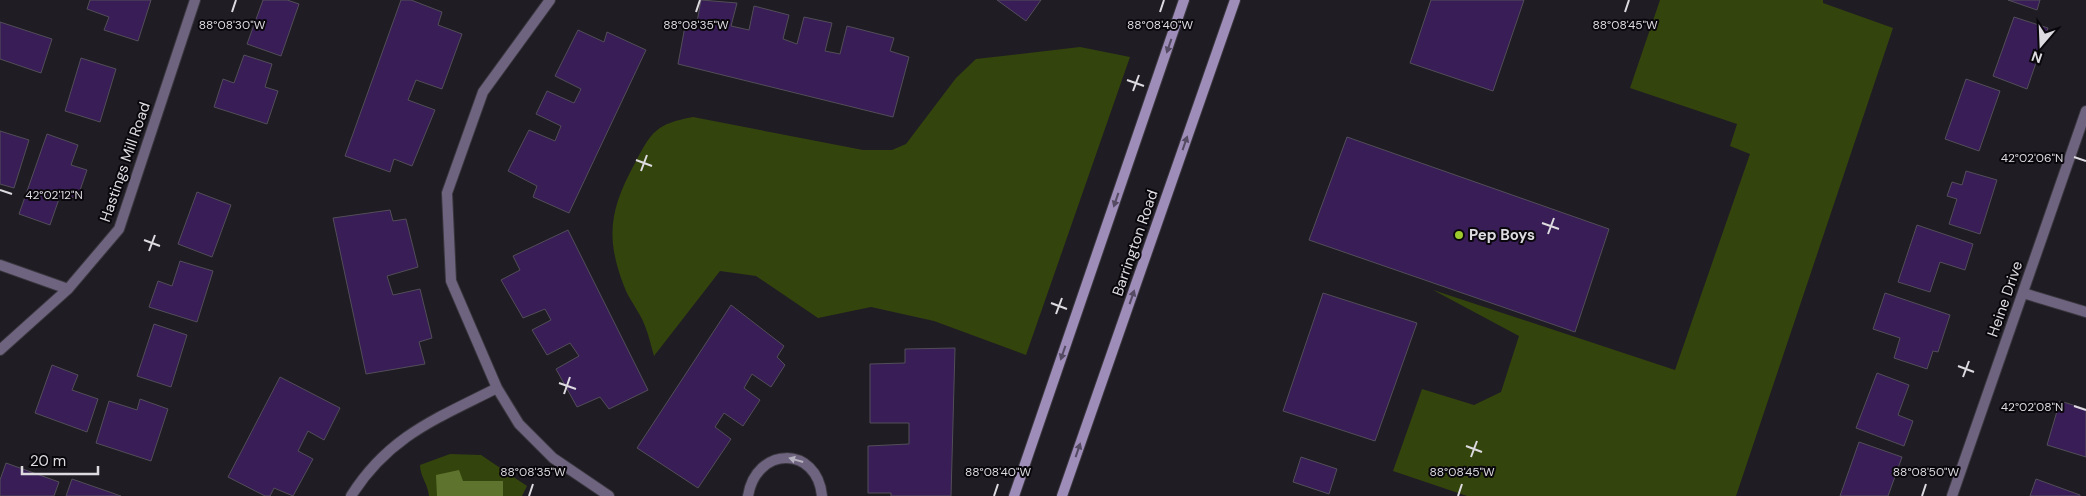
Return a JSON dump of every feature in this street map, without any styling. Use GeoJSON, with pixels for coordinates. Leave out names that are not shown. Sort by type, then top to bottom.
{"type":"FeatureCollection","features":[{"type":"Feature","properties":{"kind":"main road"},"geometry":{"type":"LineString","coordinates":[[1014,496],[1184,0]]}},
{"type":"Feature","properties":{"kind":"main road","name":"Barrington Road"},"geometry":{"type":"LineString","coordinates":[[1062,496],[1235,0]]}},
{"type":"Feature","properties":{"kind":"street","name":"Hastings Mill Road"},"geometry":{"type":"LineString","coordinates":[[0,350],[68,289],[119,229],[195,0]]}},
{"type":"Feature","properties":{"kind":"street"},"geometry":{"type":"LineString","coordinates":[[550,0],[483,92],[447,193],[451,281],[497,388],[519,424],[553,458],[609,496]]}},
{"type":"Feature","properties":{"kind":"street","name":"Heine Drive"},"geometry":{"type":"LineString","coordinates":[[1952,496],[2086,111]]}},
{"type":"Feature","properties":{"kind":"street"},"geometry":{"type":"LineString","coordinates":[[0,265],[68,289]]}},
{"type":"Feature","properties":{"kind":"street"},"geometry":{"type":"LineString","coordinates":[[2023,293],[2086,312]]}},
{"type":"Feature","properties":{"kind":"street"},"geometry":{"type":"LineString","coordinates":[[351,496],[365,474],[392,447],[420,428],[497,388]]}},
{"type":"Feature","properties":{"kind":"street"},"geometry":{"type":"LineString","coordinates":[[748,496],[750,483],[760,469],[778,458],[795,458],[805,463],[821,481],[822,496]]}},
{"type":"Feature","properties":{"kind":"shaded area"},"geometry":{"type":"Polygon","coordinates":[[[1660,0],[1823,0],[1823,3],[1893,28],[1736,496],[1467,496],[1393,471],[1422,389],[1474,405],[1501,392],[1519,336],[1433,290],[1675,370],[1750,154],[1730,146],[1737,124],[1630,88],[1660,0]]]}},
{"type":"Feature","properties":{"kind":"shaded area"},"geometry":{"type":"Polygon","coordinates":[[[1080,47],[1130,57],[1026,355],[934,321],[871,307],[818,318],[756,276],[720,271],[654,356],[643,321],[624,286],[618,269],[614,253],[613,223],[620,195],[627,179],[646,143],[656,131],[663,126],[693,117],[863,150],[892,150],[906,144],[956,78],[976,59],[1080,47]]]}},
{"type":"Feature","properties":{"kind":"shaded area"},"geometry":{"type":"Polygon","coordinates":[[[450,454],[481,455],[527,486],[522,496],[429,496],[420,465],[450,454]]]}},
{"type":"Feature","properties":{"kind":"shaded area"},"geometry":{"type":"Polygon","coordinates":[[[459,470],[463,481],[503,481],[503,496],[437,496],[436,475],[459,470]]]}},
{"type":"Feature","properties":{"kind":"building"},"geometry":{"type":"Polygon","coordinates":[[[90,0],[151,0],[138,41],[104,30],[109,17],[87,9],[90,0]]]}},
{"type":"Feature","properties":{"kind":"building"},"geometry":{"type":"Polygon","coordinates":[[[263,0],[287,0],[299,4],[281,56],[247,44],[263,0]]]}},
{"type":"Feature","properties":{"kind":"building"},"geometry":{"type":"Polygon","coordinates":[[[401,0],[411,0],[442,12],[438,25],[462,34],[442,89],[416,80],[408,100],[435,110],[412,166],[394,159],[390,172],[345,156],[401,0]]]}},
{"type":"Feature","properties":{"kind":"building"},"geometry":{"type":"Polygon","coordinates":[[[701,0],[737,3],[731,26],[749,30],[754,6],[789,15],[783,39],[797,44],[804,17],[832,23],[825,51],[840,54],[847,26],[894,38],[890,51],[909,57],[893,117],[678,64],[686,21],[697,22],[701,0]]]}},
{"type":"Feature","properties":{"kind":"building"},"geometry":{"type":"Polygon","coordinates":[[[997,0],[1041,0],[1026,21],[997,0]]]}},
{"type":"Feature","properties":{"kind":"building"},"geometry":{"type":"Polygon","coordinates":[[[1431,0],[1524,0],[1493,91],[1410,63],[1431,0]]]}},
{"type":"Feature","properties":{"kind":"building"},"geometry":{"type":"Polygon","coordinates":[[[2008,0],[2040,0],[2037,10],[2008,0]]]}},
{"type":"Feature","properties":{"kind":"building"},"geometry":{"type":"Polygon","coordinates":[[[2014,17],[2048,28],[2027,89],[1993,76],[2014,17]]]}},
{"type":"Feature","properties":{"kind":"building"},"geometry":{"type":"Polygon","coordinates":[[[0,22],[52,39],[41,73],[0,59],[0,22]]]}},
{"type":"Feature","properties":{"kind":"building"},"geometry":{"type":"Polygon","coordinates":[[[578,30],[604,42],[607,32],[646,50],[569,213],[533,197],[537,186],[508,171],[529,130],[555,141],[561,126],[536,114],[547,91],[574,103],[581,89],[555,76],[578,30]]]}},
{"type":"Feature","properties":{"kind":"building"},"geometry":{"type":"Polygon","coordinates":[[[244,55],[272,64],[265,87],[278,91],[267,124],[214,107],[223,79],[234,83],[244,55]]]}},
{"type":"Feature","properties":{"kind":"building"},"geometry":{"type":"Polygon","coordinates":[[[81,58],[116,69],[100,122],[65,111],[81,58]]]}},
{"type":"Feature","properties":{"kind":"building"},"geometry":{"type":"Polygon","coordinates":[[[1966,79],[2000,91],[1979,151],[1945,139],[1966,79]]]}},
{"type":"Feature","properties":{"kind":"building"},"geometry":{"type":"Polygon","coordinates":[[[0,131],[29,140],[14,188],[0,184],[0,131]]]}},
{"type":"Feature","properties":{"kind":"building"},"geometry":{"type":"Polygon","coordinates":[[[47,134],[78,145],[71,165],[87,170],[77,199],[61,193],[50,225],[19,214],[47,134]]]}},
{"type":"Feature","properties":{"kind":"building","name":"Pep Boys"},"geometry":{"type":"Polygon","coordinates":[[[1347,137],[1609,229],[1575,332],[1309,240],[1347,137]]]}},
{"type":"Feature","properties":{"kind":"building"},"geometry":{"type":"Polygon","coordinates":[[[1966,171],[1997,180],[1980,234],[1949,224],[1957,199],[1947,196],[1952,182],[1962,185],[1966,171]]]}},
{"type":"Feature","properties":{"kind":"building"},"geometry":{"type":"Polygon","coordinates":[[[197,192],[231,205],[212,257],[178,244],[197,192]]]}},
{"type":"Feature","properties":{"kind":"building"},"geometry":{"type":"Polygon","coordinates":[[[390,210],[393,221],[406,219],[418,267],[387,276],[393,295],[420,289],[432,338],[419,342],[425,364],[366,374],[333,218],[390,210]]]}},
{"type":"Feature","properties":{"kind":"building"},"geometry":{"type":"Polygon","coordinates":[[[1917,225],[1973,244],[1965,270],[1940,262],[1930,292],[1898,282],[1917,225]]]}},
{"type":"Feature","properties":{"kind":"building"},"geometry":{"type":"Polygon","coordinates":[[[568,230],[648,390],[609,409],[600,397],[577,407],[556,369],[579,356],[570,343],[547,355],[532,330],[551,320],[545,309],[523,318],[501,280],[520,270],[513,256],[568,230]]]}},
{"type":"Feature","properties":{"kind":"building"},"geometry":{"type":"Polygon","coordinates":[[[180,261],[213,271],[197,322],[149,307],[158,281],[172,286],[180,261]]]}},
{"type":"Feature","properties":{"kind":"building"},"geometry":{"type":"Polygon","coordinates":[[[1323,293],[1417,323],[1375,441],[1283,411],[1323,293]]]}},
{"type":"Feature","properties":{"kind":"building"},"geometry":{"type":"Polygon","coordinates":[[[1885,293],[1950,315],[1938,352],[1933,351],[1927,369],[1894,358],[1900,338],[1873,329],[1885,293]]]}},
{"type":"Feature","properties":{"kind":"building"},"geometry":{"type":"Polygon","coordinates":[[[731,305],[784,346],[777,357],[785,365],[771,387],[752,374],[744,388],[760,400],[743,426],[724,413],[715,427],[731,439],[698,488],[637,448],[731,305]]]}},
{"type":"Feature","properties":{"kind":"building"},"geometry":{"type":"Polygon","coordinates":[[[154,324],[187,335],[171,387],[137,376],[154,324]]]}},
{"type":"Feature","properties":{"kind":"building"},"geometry":{"type":"Polygon","coordinates":[[[955,348],[951,496],[891,496],[891,493],[868,493],[868,446],[909,444],[909,423],[870,423],[870,364],[905,363],[905,349],[955,348]]]}},
{"type":"Feature","properties":{"kind":"building"},"geometry":{"type":"Polygon","coordinates":[[[52,365],[78,375],[72,390],[98,399],[87,432],[35,413],[52,365]]]}},
{"type":"Feature","properties":{"kind":"building"},"geometry":{"type":"Polygon","coordinates":[[[1877,373],[1909,385],[1898,415],[1913,421],[1904,446],[1856,428],[1877,373]]]}},
{"type":"Feature","properties":{"kind":"building"},"geometry":{"type":"Polygon","coordinates":[[[280,377],[340,408],[324,440],[308,431],[298,451],[313,459],[293,496],[274,488],[270,496],[265,496],[228,477],[280,377]]]}},
{"type":"Feature","properties":{"kind":"building"},"geometry":{"type":"Polygon","coordinates":[[[140,399],[168,409],[151,461],[96,443],[109,401],[137,410],[140,399]]]}},
{"type":"Feature","properties":{"kind":"building"},"geometry":{"type":"Polygon","coordinates":[[[2060,401],[2086,409],[2086,457],[2047,445],[2060,401]]]}},
{"type":"Feature","properties":{"kind":"building"},"geometry":{"type":"Polygon","coordinates":[[[1859,442],[1902,457],[1888,496],[1840,496],[1859,442]]]}},
{"type":"Feature","properties":{"kind":"building"},"geometry":{"type":"Polygon","coordinates":[[[1301,457],[1337,469],[1329,494],[1293,482],[1301,457]]]}},
{"type":"Feature","properties":{"kind":"building"},"geometry":{"type":"Polygon","coordinates":[[[6,463],[59,482],[54,496],[0,496],[0,480],[6,463]]]}},
{"type":"Feature","properties":{"kind":"building"},"geometry":{"type":"Polygon","coordinates":[[[72,479],[121,496],[66,496],[72,479]]]}},
{"type":"Feature","properties":{"kind":"building"},"geometry":{"type":"Polygon","coordinates":[[[2036,479],[2080,495],[2080,496],[2030,496],[2036,479]]]}},
{"type":"Feature","properties":{"kind":"place","name":"Pep Boys"},"geometry":{"type":"Point","coordinates":[1459,235]}}]}
